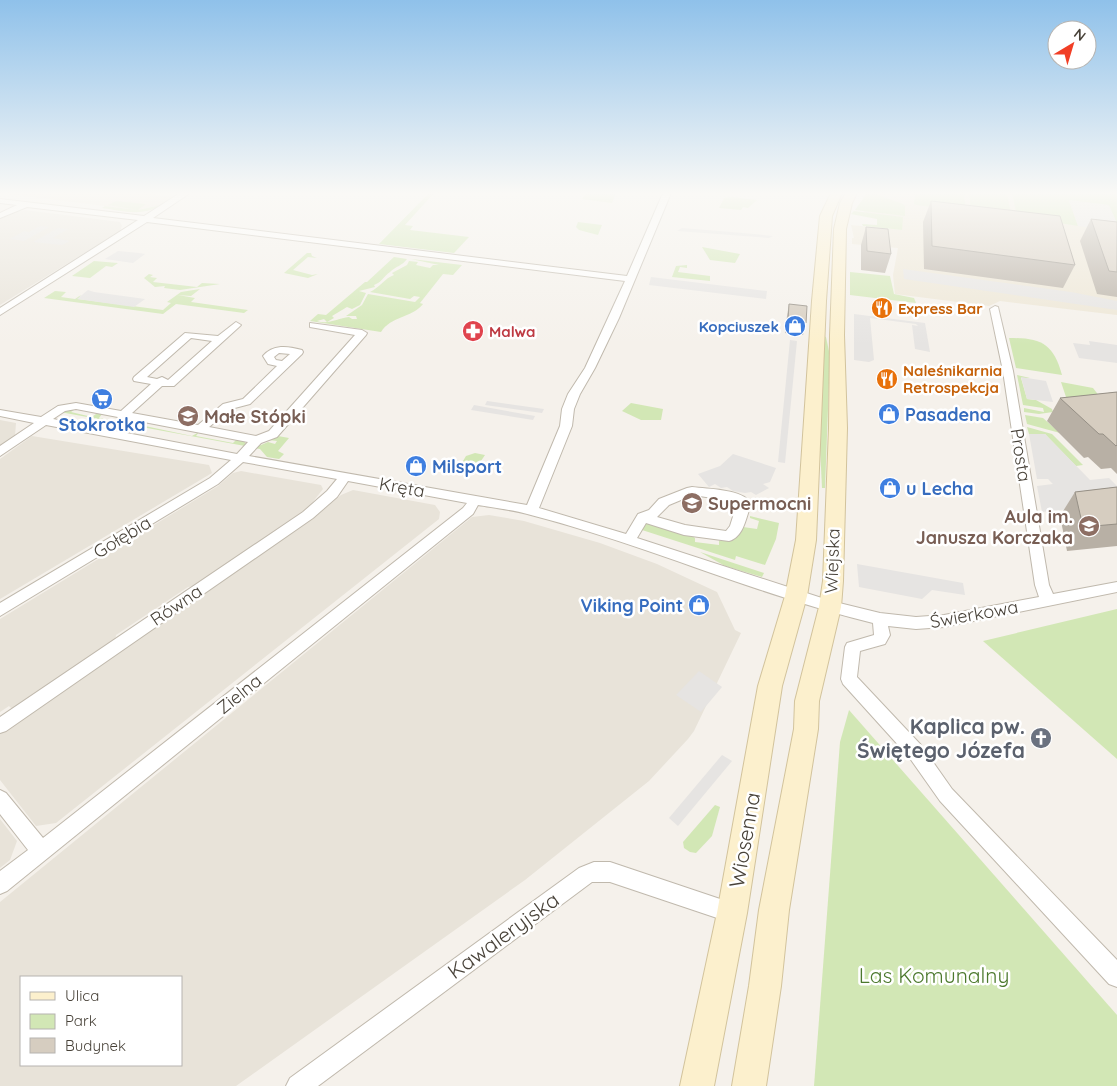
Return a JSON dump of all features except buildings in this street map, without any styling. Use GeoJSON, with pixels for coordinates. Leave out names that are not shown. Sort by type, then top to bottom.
{"type":"FeatureCollection","features":[{"type":"Feature","properties":{"kind":"main road","name":"Wiejska"},"geometry":{"type":"LineString","coordinates":[[824,244],[821,281],[828,302],[838,428],[830,607]]}},
{"type":"Feature","properties":{"kind":"main road","name":"Wiejska"},"geometry":{"type":"LineString","coordinates":[[796,596],[806,540],[828,302],[839,282],[840,244]]}},
{"type":"Feature","properties":{"kind":"main road"},"geometry":{"type":"LineString","coordinates":[[821,281],[832,286],[839,282]]}},
{"type":"Feature","properties":{"kind":"main road"},"geometry":{"type":"LineString","coordinates":[[806,540],[834,546]]}},
{"type":"Feature","properties":{"kind":"main road","name":"Wiosenna"},"geometry":{"type":"LineString","coordinates":[[697,1086],[732,913],[770,686],[786,622],[796,596]]}},
{"type":"Feature","properties":{"kind":"main road"},"geometry":{"type":"LineString","coordinates":[[749,1086],[765,986],[774,910],[806,729],[807,701],[830,607]]}},
{"type":"Feature","properties":{"kind":"street"},"geometry":{"type":"LineString","coordinates":[[0,312],[108,244]]}},
{"type":"Feature","properties":{"kind":"street"},"geometry":{"type":"LineString","coordinates":[[346,244],[630,279]]}},
{"type":"Feature","properties":{"kind":"street"},"geometry":{"type":"LineString","coordinates":[[531,510],[566,426],[568,409],[574,394],[590,368],[645,244]]}},
{"type":"Feature","properties":{"kind":"street","name":"Prosta"},"geometry":{"type":"LineString","coordinates":[[995,309],[1008,371],[1042,585],[1048,600]]}},
{"type":"Feature","properties":{"kind":"street"},"geometry":{"type":"LineString","coordinates":[[124,414],[171,372],[215,338],[236,325]]}},
{"type":"Feature","properties":{"kind":"street","name":"Gołębia"},"geometry":{"type":"LineString","coordinates":[[0,610],[214,481],[257,440],[273,434],[362,333],[313,325]]}},
{"type":"Feature","properties":{"kind":"street"},"geometry":{"type":"LineString","coordinates":[[189,335],[215,338],[170,384],[138,379],[189,335]]}},
{"type":"Feature","properties":{"kind":"street"},"geometry":{"type":"LineString","coordinates":[[202,429],[227,404],[246,402],[284,365]]}},
{"type":"Feature","properties":{"kind":"street"},"geometry":{"type":"LineString","coordinates":[[150,368],[171,372]]}},
{"type":"Feature","properties":{"kind":"street"},"geometry":{"type":"LineString","coordinates":[[0,452],[67,406],[124,414],[257,440]]}},
{"type":"Feature","properties":{"kind":"street","name":"Kręta"},"geometry":{"type":"LineString","coordinates":[[0,413],[531,510],[629,540],[796,596]]}},
{"type":"Feature","properties":{"kind":"street","name":"Równa"},"geometry":{"type":"LineString","coordinates":[[0,726],[308,515],[332,494],[344,477]]}},
{"type":"Feature","properties":{"kind":"street"},"geometry":{"type":"LineString","coordinates":[[629,540],[643,517],[654,513],[664,502],[692,491],[734,497],[743,501],[744,504],[736,528],[729,536],[684,530],[643,517]]}},
{"type":"Feature","properties":{"kind":"street","name":"Zielna"},"geometry":{"type":"LineString","coordinates":[[0,884],[468,511],[475,500]]}},
{"type":"Feature","properties":{"kind":"street","name":"Świerkowa"},"geometry":{"type":"LineString","coordinates":[[830,607],[880,619],[916,623],[944,621],[1117,587]]}},
{"type":"Feature","properties":{"kind":"street","name":"Wiejska"},"geometry":{"type":"LineString","coordinates":[[796,596],[830,607]]}},
{"type":"Feature","properties":{"kind":"street"},"geometry":{"type":"LineString","coordinates":[[880,619],[882,635],[880,640],[853,647],[849,679],[915,751],[946,795],[1117,976]]}},
{"type":"Feature","properties":{"kind":"street"},"geometry":{"type":"LineString","coordinates":[[0,799],[42,851]]}},
{"type":"Feature","properties":{"kind":"street","name":"Kawaleryjska"},"geometry":{"type":"LineString","coordinates":[[298,1086],[586,875],[594,872],[610,872],[732,913]]}},
{"type":"Feature","properties":{"kind":"shaded area"},"geometry":{"type":"Polygon","coordinates":[[[0,244],[99,244],[0,305],[0,244]]]}},
{"type":"Feature","properties":{"kind":"shaded area"},"geometry":{"type":"Polygon","coordinates":[[[852,244],[1117,244],[1117,315],[1000,301],[989,306],[895,294],[893,275],[898,248],[852,244]]]}},
{"type":"Feature","properties":{"kind":"shaded area"},"geometry":{"type":"Polygon","coordinates":[[[118,251],[145,254],[133,263],[105,259],[118,251]]]}},
{"type":"Feature","properties":{"kind":"shaded area"},"geometry":{"type":"Polygon","coordinates":[[[903,269],[1071,292],[1117,301],[1117,310],[904,279],[903,269]]]}},
{"type":"Feature","properties":{"kind":"shaded area"},"geometry":{"type":"Polygon","coordinates":[[[651,277],[767,291],[766,299],[649,285],[651,277]]]}},
{"type":"Feature","properties":{"kind":"shaded area"},"geometry":{"type":"Polygon","coordinates":[[[88,290],[145,299],[134,307],[77,299],[88,290]]]}},
{"type":"Feature","properties":{"kind":"shaded area"},"geometry":{"type":"Polygon","coordinates":[[[854,314],[925,323],[930,352],[915,349],[912,325],[918,326],[916,324],[870,318],[874,360],[869,362],[854,360],[854,314]]]}},
{"type":"Feature","properties":{"kind":"shaded area"},"geometry":{"type":"Polygon","coordinates":[[[790,340],[797,341],[785,463],[778,462],[790,340]]]}},
{"type":"Feature","properties":{"kind":"shaded area"},"geometry":{"type":"Polygon","coordinates":[[[1089,341],[1117,345],[1117,363],[1079,358],[1073,343],[1090,345],[1089,341]]]}},
{"type":"Feature","properties":{"kind":"shaded area"},"geometry":{"type":"Polygon","coordinates":[[[1021,377],[1046,381],[1053,402],[1027,399],[1021,377]]]}},
{"type":"Feature","properties":{"kind":"shaded area"},"geometry":{"type":"Polygon","coordinates":[[[487,401],[544,409],[542,413],[485,405],[487,401]]]}},
{"type":"Feature","properties":{"kind":"shaded area"},"geometry":{"type":"Polygon","coordinates":[[[474,405],[535,416],[533,420],[471,410],[474,405]]]}},
{"type":"Feature","properties":{"kind":"shaded area"},"geometry":{"type":"Polygon","coordinates":[[[0,420],[16,423],[15,436],[0,446],[0,420]]]}},
{"type":"Feature","properties":{"kind":"shaded area"},"geometry":{"type":"Polygon","coordinates":[[[1029,434],[1045,434],[1090,480],[1109,478],[1117,486],[1117,504],[1042,512],[1037,486],[1053,484],[1048,479],[1037,479],[1029,434]]]}},
{"type":"Feature","properties":{"kind":"shaded area"},"geometry":{"type":"Polygon","coordinates":[[[32,436],[209,465],[212,473],[0,599],[0,459],[32,436]]]}},
{"type":"Feature","properties":{"kind":"shaded area"},"geometry":{"type":"Polygon","coordinates":[[[733,454],[776,468],[770,482],[763,484],[769,488],[756,495],[751,492],[733,491],[727,487],[721,488],[715,484],[709,487],[698,474],[720,466],[733,454]]]}},
{"type":"Feature","properties":{"kind":"shaded area"},"geometry":{"type":"Polygon","coordinates":[[[241,471],[321,485],[323,489],[305,512],[196,586],[188,587],[116,635],[115,641],[13,710],[9,706],[0,712],[0,619],[218,486],[233,473],[241,471]]]}},
{"type":"Feature","properties":{"kind":"shaded area"},"geometry":{"type":"Polygon","coordinates":[[[353,490],[435,505],[440,512],[439,519],[56,823],[36,826],[0,780],[0,734],[314,518],[341,495],[353,490]]]}},
{"type":"Feature","properties":{"kind":"shaded area"},"geometry":{"type":"Polygon","coordinates":[[[489,515],[524,521],[600,543],[657,564],[717,592],[735,630],[741,633],[694,731],[649,781],[525,880],[236,1086],[0,1086],[0,902],[472,517],[489,515]]]}},
{"type":"Feature","properties":{"kind":"shaded area"},"geometry":{"type":"Polygon","coordinates":[[[857,564],[963,583],[965,595],[932,590],[922,599],[859,587],[857,564]]]}},
{"type":"Feature","properties":{"kind":"shaded area"},"geometry":{"type":"Polygon","coordinates":[[[699,671],[722,687],[701,712],[676,695],[699,671]]]}},
{"type":"Feature","properties":{"kind":"shaded area"},"geometry":{"type":"Polygon","coordinates":[[[722,755],[732,761],[678,826],[669,818],[722,755]]]}},
{"type":"Feature","properties":{"kind":"shaded area"},"geometry":{"type":"Polygon","coordinates":[[[0,819],[17,841],[10,860],[0,868],[0,819]]]}},
{"type":"Feature","properties":{"kind":"green space"},"geometry":{"type":"Polygon","coordinates":[[[379,244],[463,244],[454,253],[379,244]]]}},
{"type":"Feature","properties":{"kind":"green space"},"geometry":{"type":"Polygon","coordinates":[[[702,247],[740,254],[735,263],[710,260],[702,247]]]}},
{"type":"Feature","properties":{"kind":"green space"},"geometry":{"type":"Polygon","coordinates":[[[307,253],[311,253],[312,256],[317,258],[308,257],[293,270],[312,275],[318,274],[308,278],[284,273],[307,253]]]}},
{"type":"Feature","properties":{"kind":"green space"},"geometry":{"type":"Polygon","coordinates":[[[394,257],[407,259],[374,285],[375,287],[359,291],[366,293],[360,305],[352,309],[347,307],[332,316],[334,318],[327,322],[349,317],[357,319],[356,316],[346,316],[362,305],[368,294],[415,302],[420,297],[414,296],[410,299],[370,292],[394,275],[392,273],[407,265],[409,261],[418,262],[416,265],[430,268],[433,265],[439,265],[411,259],[462,265],[453,275],[443,274],[420,303],[423,304],[418,309],[390,323],[381,332],[310,321],[318,314],[326,315],[394,257]],[[324,319],[317,321],[321,322],[327,322],[324,319]]]}},
{"type":"Feature","properties":{"kind":"green space"},"geometry":{"type":"Polygon","coordinates":[[[94,261],[118,263],[112,267],[106,266],[90,278],[72,276],[94,261]]]}},
{"type":"Feature","properties":{"kind":"green space"},"geometry":{"type":"Polygon","coordinates":[[[687,265],[687,268],[680,267],[678,272],[710,276],[710,281],[672,277],[676,266],[687,265]]]}},
{"type":"Feature","properties":{"kind":"green space"},"geometry":{"type":"Polygon","coordinates":[[[850,272],[890,276],[894,294],[914,298],[916,303],[850,295],[850,272]]]}},
{"type":"Feature","properties":{"kind":"green space"},"geometry":{"type":"Polygon","coordinates":[[[149,274],[153,275],[150,277],[157,278],[153,282],[197,287],[202,283],[220,284],[180,290],[164,288],[165,286],[155,287],[144,278],[149,274]]]}},
{"type":"Feature","properties":{"kind":"green space"},"geometry":{"type":"Polygon","coordinates":[[[200,289],[191,296],[178,295],[195,298],[191,302],[248,310],[244,313],[176,304],[163,314],[44,298],[55,291],[66,292],[61,297],[75,299],[81,295],[78,299],[163,310],[171,303],[167,302],[181,292],[200,289]]]}},
{"type":"Feature","properties":{"kind":"green space"},"geometry":{"type":"Polygon","coordinates":[[[823,336],[826,337],[830,356],[825,488],[822,488],[819,426],[823,336]]]}},
{"type":"Feature","properties":{"kind":"green space"},"geometry":{"type":"Polygon","coordinates":[[[1009,338],[1030,339],[1044,344],[1050,349],[1062,375],[1016,368],[1009,338]]]}},
{"type":"Feature","properties":{"kind":"green space"},"geometry":{"type":"Polygon","coordinates":[[[1017,375],[1030,378],[1021,378],[1027,399],[1036,400],[1052,409],[1053,412],[1039,414],[1024,412],[1024,408],[1044,412],[1043,408],[1023,405],[1017,375]]]}},
{"type":"Feature","properties":{"kind":"green space"},"geometry":{"type":"Polygon","coordinates":[[[1061,382],[1093,388],[1100,397],[1070,409],[1061,382]]]}},
{"type":"Feature","properties":{"kind":"green space"},"geometry":{"type":"Polygon","coordinates":[[[631,403],[663,409],[661,420],[641,420],[622,411],[631,403]]]}},
{"type":"Feature","properties":{"kind":"green space"},"geometry":{"type":"Polygon","coordinates":[[[75,409],[71,412],[92,417],[96,414],[102,414],[99,418],[141,426],[147,422],[145,426],[192,436],[199,432],[196,436],[233,443],[237,439],[244,441],[246,444],[245,446],[60,412],[75,409]]]}},
{"type":"Feature","properties":{"kind":"green space"},"geometry":{"type":"Polygon","coordinates":[[[1025,415],[1043,418],[1060,433],[1027,424],[1025,415]]]}},
{"type":"Feature","properties":{"kind":"green space"},"geometry":{"type":"Polygon","coordinates":[[[1027,427],[1052,434],[1083,465],[1076,466],[1045,434],[1029,434],[1027,427]]]}},
{"type":"Feature","properties":{"kind":"green space"},"geometry":{"type":"Polygon","coordinates":[[[278,436],[289,438],[278,451],[284,454],[279,459],[267,457],[260,449],[254,448],[268,442],[275,444],[277,441],[269,440],[278,436]]]}},
{"type":"Feature","properties":{"kind":"green space"},"geometry":{"type":"Polygon","coordinates":[[[475,453],[485,455],[479,464],[469,468],[460,466],[466,456],[475,453]]]}},
{"type":"Feature","properties":{"kind":"green space"},"geometry":{"type":"Polygon","coordinates":[[[750,516],[779,523],[776,539],[765,565],[736,556],[735,560],[642,530],[645,524],[650,523],[692,536],[695,538],[695,542],[719,545],[719,541],[743,527],[757,529],[759,521],[750,518],[750,516]]]}},
{"type":"Feature","properties":{"kind":"green space"},"geometry":{"type":"Polygon","coordinates":[[[700,552],[764,573],[762,577],[725,566],[700,552]]]}},
{"type":"Feature","properties":{"kind":"green space"},"geometry":{"type":"Polygon","coordinates":[[[1117,609],[1117,759],[983,641],[1117,609]]]}},
{"type":"Feature","properties":{"kind":"green space","name":"Las Komunalny"},"geometry":{"type":"Polygon","coordinates":[[[849,710],[1117,1015],[1117,1086],[814,1086],[840,742],[849,710]]]}},
{"type":"Feature","properties":{"kind":"green space"},"geometry":{"type":"Polygon","coordinates":[[[715,805],[720,807],[712,836],[696,853],[690,852],[684,848],[683,842],[715,805]]]}},
{"type":"Feature","properties":{"kind":"place","name":"Express Bar"},"geometry":{"type":"Point","coordinates":[882,308]}},
{"type":"Feature","properties":{"kind":"place","name":"Kopciuszek"},"geometry":{"type":"Point","coordinates":[795,326]}},
{"type":"Feature","properties":{"kind":"place","name":"Malwa"},"geometry":{"type":"Point","coordinates":[473,331]}},
{"type":"Feature","properties":{"kind":"place","name":"Naleśnikarnia Retrospekcja"},"geometry":{"type":"Point","coordinates":[887,379]}},
{"type":"Feature","properties":{"kind":"place","name":"Stokrotka"},"geometry":{"type":"Point","coordinates":[102,399]}},
{"type":"Feature","properties":{"kind":"place","name":"Pasadena"},"geometry":{"type":"Point","coordinates":[889,414]}},
{"type":"Feature","properties":{"kind":"place","name":"Małe Stópki"},"geometry":{"type":"Point","coordinates":[188,416]}},
{"type":"Feature","properties":{"kind":"place","name":"Milsport"},"geometry":{"type":"Point","coordinates":[416,466]}},
{"type":"Feature","properties":{"kind":"place","name":"u Lecha"},"geometry":{"type":"Point","coordinates":[890,488]}},
{"type":"Feature","properties":{"kind":"place","name":"Supermocni"},"geometry":{"type":"Point","coordinates":[692,503]}},
{"type":"Feature","properties":{"kind":"place","name":"Aula im. Janusza Korczaka"},"geometry":{"type":"Point","coordinates":[1089,526]}},
{"type":"Feature","properties":{"kind":"place","name":"Viking Point"},"geometry":{"type":"Point","coordinates":[699,605]}},
{"type":"Feature","properties":{"kind":"place","name":"Kaplica pw. Świętego Józefa"},"geometry":{"type":"Point","coordinates":[1041,738]}}]}
